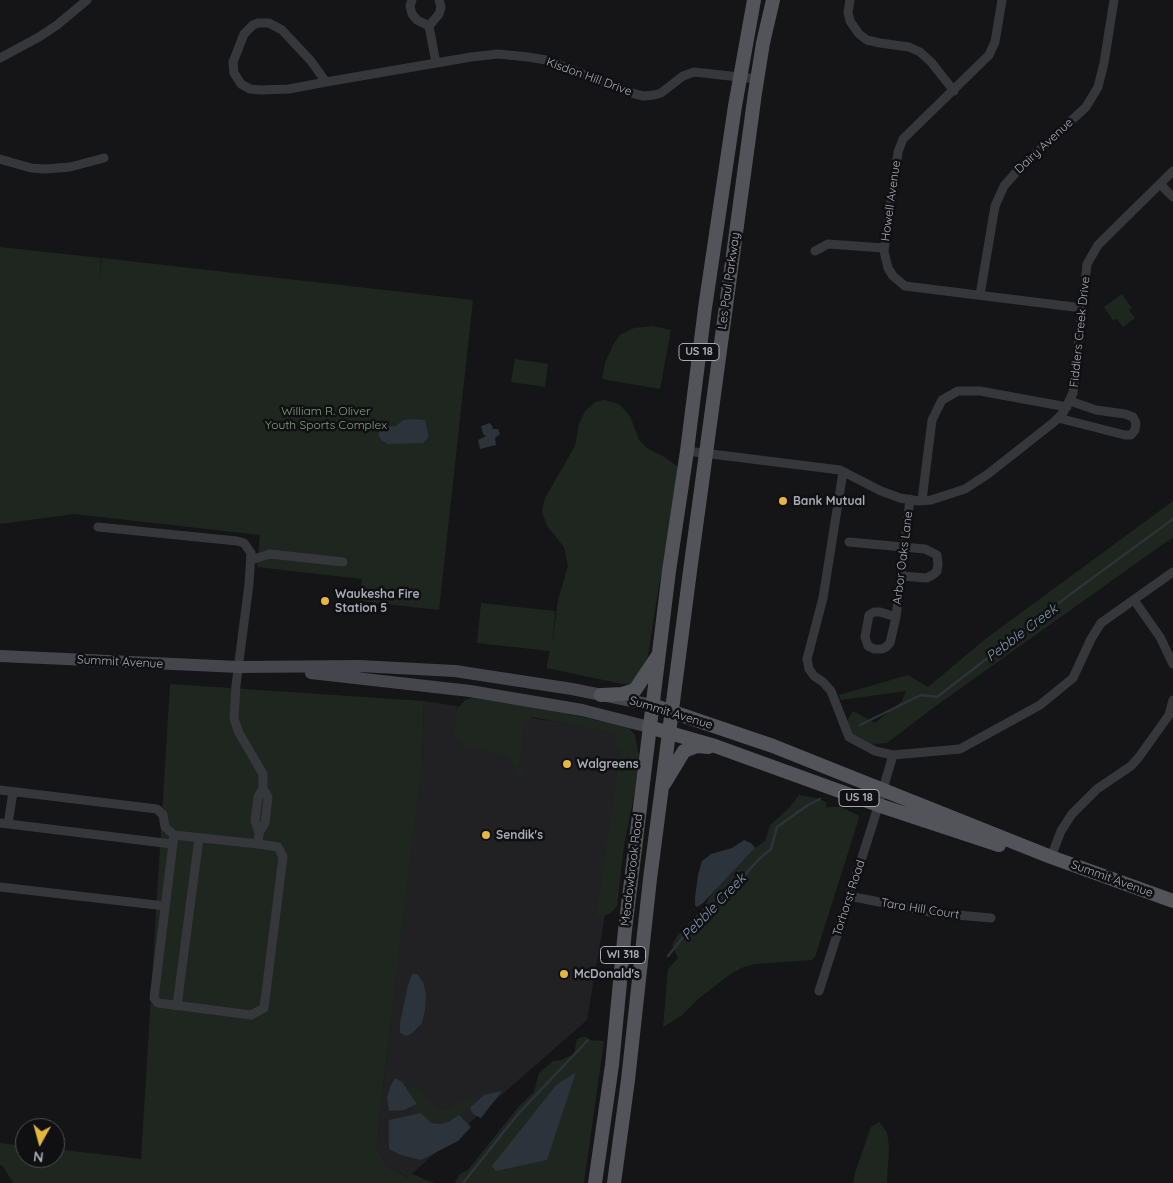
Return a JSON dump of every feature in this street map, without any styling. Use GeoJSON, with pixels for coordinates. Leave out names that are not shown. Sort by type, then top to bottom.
{"type":"FeatureCollection","features":[{"type":"Feature","properties":{"kind":"main road","name":"Les Paul Parkway"},"geometry":{"type":"LineString","coordinates":[[652,705],[669,572],[688,451],[705,308],[740,76],[754,0]]}},
{"type":"Feature","properties":{"kind":"main road","name":"Les Paul Parkway"},"geometry":{"type":"LineString","coordinates":[[672,712],[757,79],[772,0]]}},
{"type":"Feature","properties":{"kind":"main road"},"geometry":{"type":"LineString","coordinates":[[601,695],[622,694],[635,690],[660,652]]}},
{"type":"Feature","properties":{"kind":"main road","name":"Summit Avenue"},"geometry":{"type":"LineString","coordinates":[[0,656],[239,667],[452,688],[582,710],[669,732],[724,749],[878,805],[1006,847],[1051,857]]}},
{"type":"Feature","properties":{"kind":"main road","name":"Summit Avenue"},"geometry":{"type":"LineString","coordinates":[[239,667],[359,666],[455,671],[522,680],[652,705],[773,746],[1051,857],[1173,901]]}},
{"type":"Feature","properties":{"kind":"main road","name":"Meadowbrook Road"},"geometry":{"type":"LineString","coordinates":[[595,1183],[612,1065],[625,930],[652,705]]}},
{"type":"Feature","properties":{"kind":"main road","name":"Meadowbrook Road"},"geometry":{"type":"LineString","coordinates":[[614,1183],[628,1080],[643,932],[672,712]]}},
{"type":"Feature","properties":{"kind":"main road"},"geometry":{"type":"LineString","coordinates":[[662,786],[684,751],[696,746],[724,749]]}},
{"type":"Feature","properties":{"kind":"street"},"geometry":{"type":"LineString","coordinates":[[0,58],[39,37],[87,0]]}},
{"type":"Feature","properties":{"kind":"street"},"geometry":{"type":"LineString","coordinates":[[412,0],[410,6],[412,14],[417,20],[429,26]]}},
{"type":"Feature","properties":{"kind":"street"},"geometry":{"type":"LineString","coordinates":[[429,26],[439,14],[441,7],[439,0]]}},
{"type":"Feature","properties":{"kind":"street"},"geometry":{"type":"LineString","coordinates":[[850,0],[848,12],[850,21],[858,34],[867,40],[909,47],[920,52],[931,62],[954,91]]}},
{"type":"Feature","properties":{"kind":"street","name":"Howell Avenue"},"geometry":{"type":"LineString","coordinates":[[1002,0],[995,42],[989,55],[903,139],[898,152],[884,248],[888,268],[893,276],[905,286],[1082,308]]}},
{"type":"Feature","properties":{"kind":"street","name":"Dairy Avenue"},"geometry":{"type":"LineString","coordinates":[[980,295],[995,206],[1004,186],[1019,169],[1086,107],[1098,87],[1104,63],[1114,0]]}},
{"type":"Feature","properties":{"kind":"street","name":"Kisdon Hill Drive"},"geometry":{"type":"LineString","coordinates":[[326,82],[311,61],[275,25],[265,22],[258,23],[253,25],[244,34],[234,62],[235,76],[245,87],[262,90],[326,82],[484,55],[528,57],[556,64],[644,96],[661,93],[684,76],[694,72],[757,79]]}},
{"type":"Feature","properties":{"kind":"street"},"geometry":{"type":"LineString","coordinates":[[429,26],[436,63]]}},
{"type":"Feature","properties":{"kind":"street"},"geometry":{"type":"LineString","coordinates":[[0,160],[31,168],[57,169],[104,158]]}},
{"type":"Feature","properties":{"kind":"street","name":"Fiddlers Creek Drive"},"geometry":{"type":"LineString","coordinates":[[688,451],[843,472],[881,491],[910,500],[946,496],[966,489],[988,474],[1058,418],[1068,404],[1074,393],[1087,264],[1098,245],[1173,171]]}},
{"type":"Feature","properties":{"kind":"street"},"geometry":{"type":"LineString","coordinates":[[1160,184],[1173,197]]}},
{"type":"Feature","properties":{"kind":"street"},"geometry":{"type":"LineString","coordinates":[[815,251],[828,244],[884,248]]}},
{"type":"Feature","properties":{"kind":"street"},"geometry":{"type":"LineString","coordinates":[[922,500],[932,420],[942,400],[958,391],[980,391],[1126,414],[1133,417],[1136,423],[1131,435],[1125,435],[1058,418]]}},
{"type":"Feature","properties":{"kind":"street"},"geometry":{"type":"LineString","coordinates":[[843,472],[824,590],[807,659],[809,669],[814,676],[831,691],[850,736],[875,750],[892,755],[960,749],[1040,705],[1073,678],[1090,639],[1101,623],[1173,572]]}},
{"type":"Feature","properties":{"kind":"street","name":"Arbor Oaks Lane"},"geometry":{"type":"LineString","coordinates":[[896,617],[880,612],[874,612],[869,615],[865,637],[868,646],[874,649],[886,647],[890,643],[896,617],[910,500]]}},
{"type":"Feature","properties":{"kind":"street"},"geometry":{"type":"LineString","coordinates":[[98,527],[237,541],[244,543],[251,553],[234,719],[239,733],[263,774],[263,789],[268,798],[262,804],[265,823],[259,833],[258,844]]}},
{"type":"Feature","properties":{"kind":"street"},"geometry":{"type":"LineString","coordinates":[[849,542],[926,549],[936,555],[937,571],[928,578],[901,576]]}},
{"type":"Feature","properties":{"kind":"street"},"geometry":{"type":"LineString","coordinates":[[251,560],[270,554],[343,562]]}},
{"type":"Feature","properties":{"kind":"street"},"geometry":{"type":"LineString","coordinates":[[1134,600],[1160,637],[1173,664]]}},
{"type":"Feature","properties":{"kind":"street"},"geometry":{"type":"LineString","coordinates":[[1051,857],[1061,831],[1072,814],[1097,789],[1130,766],[1139,757],[1169,715],[1173,700]]}},
{"type":"Feature","properties":{"kind":"street","name":"Torhorst Road"},"geometry":{"type":"LineString","coordinates":[[819,991],[892,755]]}},
{"type":"Feature","properties":{"kind":"street"},"geometry":{"type":"LineString","coordinates":[[0,790],[156,809],[163,815],[166,827],[173,840],[154,998],[158,1003],[251,1015],[264,1008],[282,857],[278,847],[199,838],[173,840],[4,824],[13,792]]}},
{"type":"Feature","properties":{"kind":"street"},"geometry":{"type":"LineString","coordinates":[[178,1006],[199,838]]}},
{"type":"Feature","properties":{"kind":"street"},"geometry":{"type":"LineString","coordinates":[[0,887],[165,906]]}},
{"type":"Feature","properties":{"kind":"street","name":"Tara Hill Court"},"geometry":{"type":"LineString","coordinates":[[849,896],[935,913],[991,918]]}},
{"type":"Feature","properties":{"kind":"shaded area"},"geometry":{"type":"Polygon","coordinates":[[[403,420],[425,420],[428,438],[423,443],[388,444],[381,440],[378,434],[382,427],[396,426],[403,420]]]}},
{"type":"Feature","properties":{"kind":"shaded area"},"geometry":{"type":"Polygon","coordinates":[[[490,423],[493,427],[492,429],[498,429],[500,434],[495,438],[496,445],[480,449],[478,440],[486,436],[483,434],[481,426],[490,423]]]}},
{"type":"Feature","properties":{"kind":"shaded area"},"geometry":{"type":"Polygon","coordinates":[[[424,701],[622,732],[622,814],[587,1020],[408,1177],[386,1166],[377,1149],[422,760],[424,701]]]}},
{"type":"Feature","properties":{"kind":"shaded area"},"geometry":{"type":"Polygon","coordinates":[[[744,840],[751,843],[755,848],[697,907],[695,905],[695,898],[702,861],[711,854],[732,848],[744,840]]]}},
{"type":"Feature","properties":{"kind":"shaded area"},"geometry":{"type":"Polygon","coordinates":[[[412,974],[417,974],[423,982],[426,995],[425,1009],[422,1023],[411,1034],[406,1036],[400,1033],[400,1023],[412,974]]]}},
{"type":"Feature","properties":{"kind":"shaded area"},"geometry":{"type":"Polygon","coordinates":[[[576,1072],[547,1160],[496,1171],[492,1166],[556,1085],[576,1072]]]}},
{"type":"Feature","properties":{"kind":"shaded area"},"geometry":{"type":"Polygon","coordinates":[[[395,1078],[402,1082],[417,1104],[404,1110],[389,1111],[387,1098],[395,1078]]]}},
{"type":"Feature","properties":{"kind":"shaded area"},"geometry":{"type":"Polygon","coordinates":[[[502,1091],[481,1118],[473,1114],[470,1108],[484,1095],[502,1091]]]}},
{"type":"Feature","properties":{"kind":"shaded area"},"geometry":{"type":"Polygon","coordinates":[[[421,1113],[431,1123],[440,1124],[448,1122],[459,1115],[471,1127],[458,1141],[421,1160],[401,1155],[389,1149],[389,1120],[421,1113]]]}},
{"type":"Feature","properties":{"kind":"green space","name":"William R. Oliver Youth Sports Complex"},"geometry":{"type":"Polygon","coordinates":[[[0,247],[101,258],[99,282],[102,258],[473,300],[439,610],[359,601],[362,579],[257,567],[260,535],[74,514],[0,524],[0,247]]]}},
{"type":"Feature","properties":{"kind":"green space"},"geometry":{"type":"Polygon","coordinates":[[[1122,294],[1132,308],[1129,310],[1135,318],[1123,327],[1117,319],[1113,320],[1104,307],[1122,294]]]}},
{"type":"Feature","properties":{"kind":"green space"},"geometry":{"type":"Polygon","coordinates":[[[653,326],[671,330],[660,389],[602,379],[605,363],[620,335],[634,328],[653,326]]]}},
{"type":"Feature","properties":{"kind":"green space"},"geometry":{"type":"Polygon","coordinates":[[[515,359],[548,364],[545,387],[511,382],[515,359]]]}},
{"type":"Feature","properties":{"kind":"green space"},"geometry":{"type":"Polygon","coordinates":[[[605,400],[619,404],[630,416],[639,440],[647,448],[678,467],[667,550],[659,585],[648,656],[642,672],[634,684],[622,684],[547,668],[550,651],[477,643],[481,603],[555,611],[552,645],[558,600],[568,566],[564,547],[547,526],[542,511],[545,498],[575,446],[579,424],[585,411],[595,402],[605,400]]]}},
{"type":"Feature","properties":{"kind":"green space"},"geometry":{"type":"Polygon","coordinates":[[[1173,501],[1173,537],[933,708],[887,743],[872,744],[851,734],[845,724],[853,711],[875,723],[902,701],[906,691],[841,700],[839,695],[908,675],[928,687],[984,640],[1173,501]]]}},
{"type":"Feature","properties":{"kind":"green space"},"geometry":{"type":"Polygon","coordinates":[[[170,684],[424,701],[422,763],[377,1149],[386,1166],[407,1177],[412,1174],[434,1183],[13,1183],[3,1166],[0,1165],[0,1143],[15,1145],[15,1168],[65,1168],[65,1150],[141,1159],[170,684]]]}},
{"type":"Feature","properties":{"kind":"green space"},"geometry":{"type":"Polygon","coordinates":[[[473,698],[587,718],[626,727],[635,735],[639,757],[634,796],[624,845],[617,906],[610,914],[596,917],[621,750],[614,746],[617,733],[532,717],[524,723],[519,768],[525,769],[524,778],[519,778],[514,764],[505,755],[465,746],[457,740],[454,728],[458,708],[465,700],[473,698]]]}},
{"type":"Feature","properties":{"kind":"green space"},"geometry":{"type":"Polygon","coordinates":[[[799,795],[820,799],[827,803],[826,808],[840,807],[858,815],[859,818],[815,957],[812,960],[754,964],[741,968],[698,999],[682,1015],[663,1027],[668,969],[678,958],[672,945],[677,936],[704,907],[711,895],[727,877],[755,848],[765,841],[770,825],[789,808],[799,795]]]}},
{"type":"Feature","properties":{"kind":"green space"},"geometry":{"type":"Polygon","coordinates":[[[587,1037],[588,1040],[604,1041],[584,1183],[455,1183],[460,1174],[468,1170],[520,1105],[534,1092],[539,1073],[553,1061],[561,1060],[574,1054],[577,1039],[587,1037]],[[575,1073],[556,1085],[493,1166],[575,1073]]]}},
{"type":"Feature","properties":{"kind":"green space"},"geometry":{"type":"Polygon","coordinates":[[[414,1086],[436,1108],[448,1110],[467,1098],[474,1096],[477,1101],[470,1108],[447,1122],[431,1123],[421,1113],[413,1115],[412,1107],[417,1104],[407,1088],[414,1086]]]}},
{"type":"Feature","properties":{"kind":"green space"},"geometry":{"type":"Polygon","coordinates":[[[879,1122],[887,1132],[889,1147],[887,1183],[853,1183],[871,1127],[879,1122]]]}},
{"type":"Feature","properties":{"kind":"waterway","name":"Pebble Creek"},"geometry":{"type":"LineString","coordinates":[[860,725],[921,695],[937,697],[1072,593],[1173,519]]}},
{"type":"Feature","properties":{"kind":"waterway","name":"Pebble Creek"},"geometry":{"type":"LineString","coordinates":[[668,956],[684,936],[771,849],[777,827],[808,805],[820,799]]}},
{"type":"Feature","properties":{"kind":"waterway","name":"Pebble Creek"},"geometry":{"type":"LineString","coordinates":[[463,1183],[518,1114],[588,1040]]}},
{"type":"Feature","properties":{"kind":"place","name":"Bank Mutual"},"geometry":{"type":"Point","coordinates":[783,501]}},
{"type":"Feature","properties":{"kind":"place","name":"Waukesha Fire Station 5"},"geometry":{"type":"Point","coordinates":[325,601]}},
{"type":"Feature","properties":{"kind":"place","name":"Walgreens"},"geometry":{"type":"Point","coordinates":[567,764]}},
{"type":"Feature","properties":{"kind":"place","name":"Sendik's"},"geometry":{"type":"Point","coordinates":[486,835]}},
{"type":"Feature","properties":{"kind":"place","name":"McDonald's"},"geometry":{"type":"Point","coordinates":[564,974]}}]}
